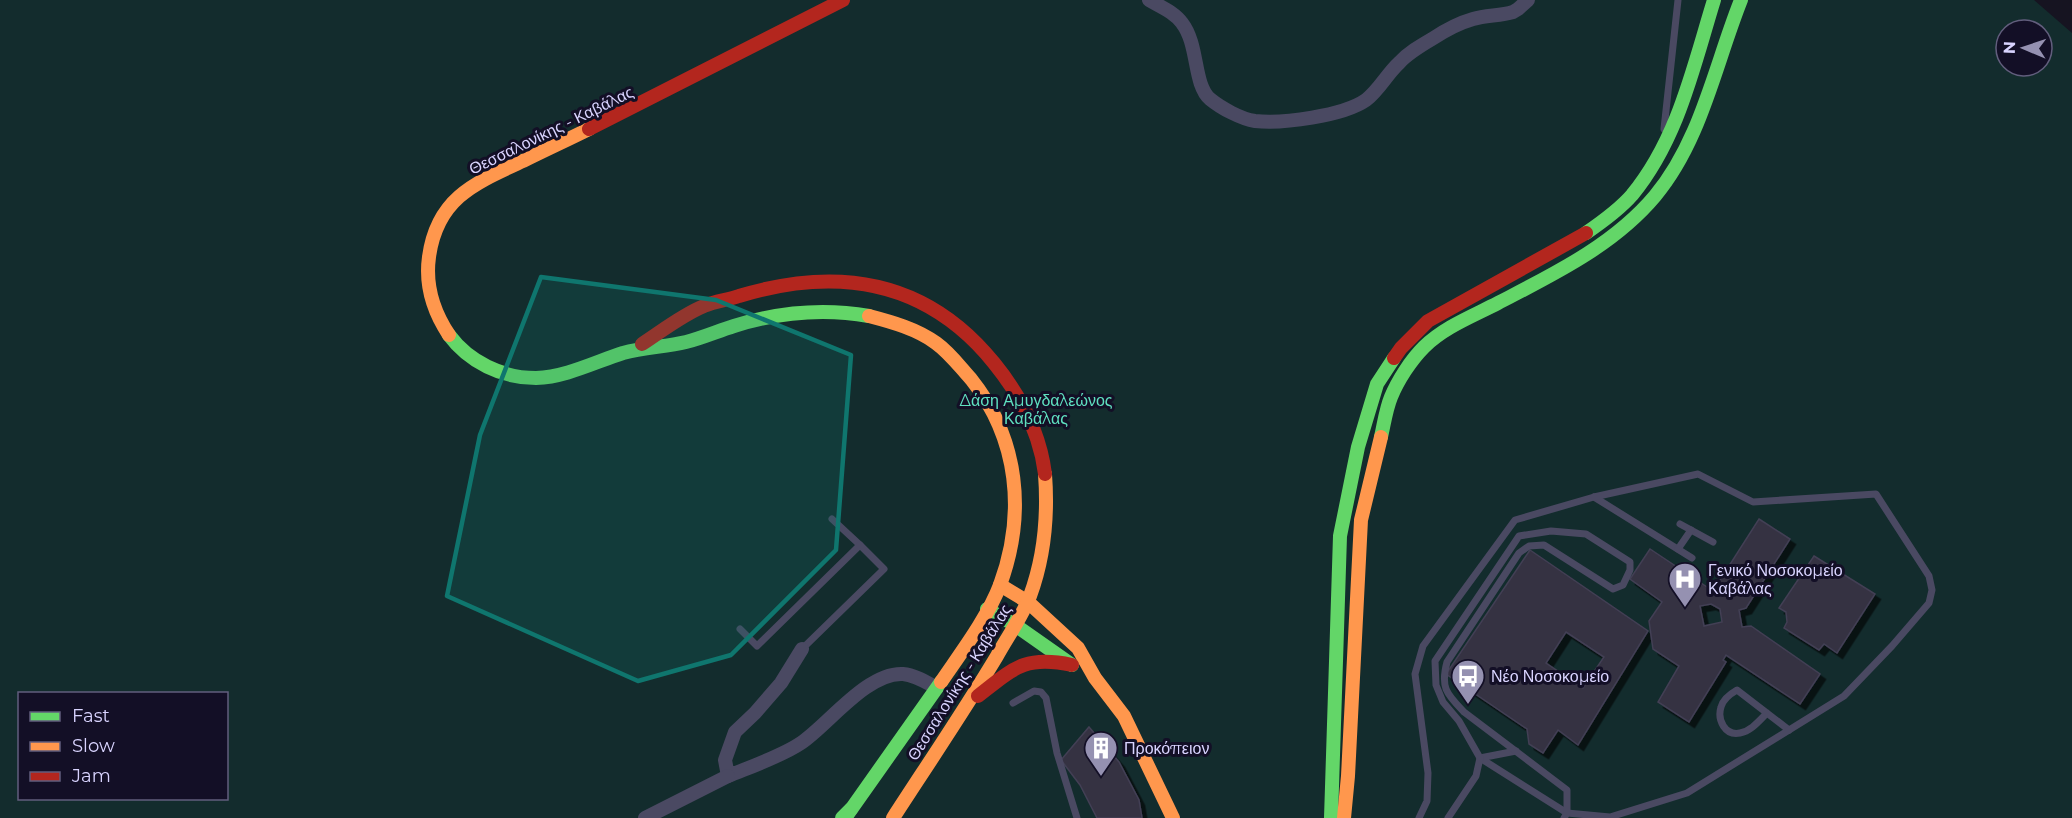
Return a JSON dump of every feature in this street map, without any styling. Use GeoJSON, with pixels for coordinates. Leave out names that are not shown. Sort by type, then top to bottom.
{"type":"FeatureCollection","features":[{"type":"Feature","properties":{"kind":"main road","name":"Θεσσαλονίκης - Καβάλας"},"geometry":{"type":"LineString","coordinates":[[843,0],[630,110],[477,182],[449,207],[439,223],[432,241],[427,278],[430,297],[444,329],[459,347],[477,362],[510,375],[544,377],[630,351],[688,341],[741,323],[799,312],[831,312],[882,319],[933,341],[950,355],[977,386],[1000,422],[1009,445],[1015,472],[1014,531],[1000,585],[937,688],[846,815]]}},
{"type":"Feature","properties":{"kind":"main road"},"geometry":{"type":"LineString","coordinates":[[1330,818],[1340,536],[1358,447],[1377,384],[1401,348],[1428,321],[1590,231],[1630,196],[1661,155],[1678,116],[1714,0]]}},
{"type":"Feature","properties":{"kind":"main road"},"geometry":{"type":"LineString","coordinates":[[1344,818],[1348,776],[1359,531],[1391,397],[1412,361],[1439,334],[1590,253],[1626,226],[1645,207],[1675,167],[1696,124],[1726,36],[1741,0]]}},
{"type":"Feature","properties":{"kind":"main road","name":"Θεσσαλονίκης - Καβάλας"},"geometry":{"type":"LineString","coordinates":[[630,351],[704,306],[780,285],[819,281],[853,282],[882,287],[930,307],[959,327],[1003,371],[1026,412],[1037,438],[1044,464],[1046,495],[1044,533],[1028,602],[964,710],[893,818]]}},
{"type":"Feature","properties":{"kind":"main road"},"geometry":{"type":"LineString","coordinates":[[1000,585],[1028,602],[1072,641],[1085,658],[1095,678],[1124,716],[1173,818]]}},
{"type":"Feature","properties":{"kind":"main road"},"geometry":{"type":"LineString","coordinates":[[987,609],[1015,625],[1072,666],[1095,678]]}},
{"type":"Feature","properties":{"kind":"main road"},"geometry":{"type":"LineString","coordinates":[[964,710],[1010,672],[1029,661],[1052,660],[1072,666]]}},
{"type":"Feature","properties":{"kind":"main road"},"geometry":{"type":"LineString","coordinates":[[1318,818],[1333,765]]}},
{"type":"Feature","properties":{"kind":"street"},"geometry":{"type":"LineString","coordinates":[[1149,0],[1170,11],[1182,22],[1194,48],[1202,90],[1210,98],[1243,117],[1265,121],[1319,116],[1360,104],[1374,93],[1402,60],[1420,46],[1472,19],[1513,12],[1528,0]]}},
{"type":"Feature","properties":{"kind":"street"},"geometry":{"type":"LineString","coordinates":[[728,776],[725,760],[735,732],[781,683],[802,650]]}},
{"type":"Feature","properties":{"kind":"street"},"geometry":{"type":"LineString","coordinates":[[645,818],[728,776],[801,743],[837,709],[882,678],[891,675],[909,675],[937,688]]}},
{"type":"Feature","properties":{"kind":"lane"},"geometry":{"type":"LineString","coordinates":[[1661,155],[1677,0]]}},
{"type":"Feature","properties":{"kind":"lane"},"geometry":{"type":"LineString","coordinates":[[1419,818],[1427,801],[1428,773],[1415,674],[1423,646],[1515,520],[1594,496],[1698,474],[1753,502],[1876,494],[1929,576],[1932,590],[1929,603],[1844,696],[1687,793],[1610,817],[1565,816],[1480,758],[1459,721],[1443,702],[1436,685],[1435,661],[1519,536],[1551,531],[1586,534],[1630,562],[1630,570],[1623,585],[1613,588],[1544,544],[1529,546],[1520,554],[1447,662],[1443,678],[1450,697],[1464,712],[1567,790],[1565,816]]}},
{"type":"Feature","properties":{"kind":"lane"},"geometry":{"type":"LineString","coordinates":[[1594,496],[1692,558]]}},
{"type":"Feature","properties":{"kind":"lane"},"geometry":{"type":"LineString","coordinates":[[802,650],[884,569],[832,519]]}},
{"type":"Feature","properties":{"kind":"lane"},"geometry":{"type":"LineString","coordinates":[[1680,524],[1713,542]]}},
{"type":"Feature","properties":{"kind":"lane"},"geometry":{"type":"LineString","coordinates":[[1678,549],[1691,530]]}},
{"type":"Feature","properties":{"kind":"lane"},"geometry":{"type":"LineString","coordinates":[[740,629],[757,646],[860,545]]}},
{"type":"Feature","properties":{"kind":"lane"},"geometry":{"type":"LineString","coordinates":[[1767,713],[1752,728],[1739,734],[1730,732],[1720,719],[1721,706],[1727,697],[1737,690],[1767,713],[1789,730]]}},
{"type":"Feature","properties":{"kind":"lane"},"geometry":{"type":"LineString","coordinates":[[1013,703],[1034,691],[1041,692],[1046,698],[1057,753],[1077,818]]}},
{"type":"Feature","properties":{"kind":"lane"},"geometry":{"type":"LineString","coordinates":[[1459,721],[1464,712]]}},
{"type":"Feature","properties":{"kind":"lane"},"geometry":{"type":"LineString","coordinates":[[1480,758],[1516,751]]}},
{"type":"Feature","properties":{"kind":"lane"},"geometry":{"type":"LineString","coordinates":[[1448,818],[1476,776],[1480,758]]}},
{"type":"Feature","properties":{"kind":"highlighted area"},"geometry":{"type":"Polygon","coordinates":[[[541,277],[716,300],[851,355],[836,550],[731,655],[638,681],[447,596],[480,435],[541,277]]]}},
{"type":"Feature","properties":{"kind":"green space","name":"Δάση Αμυγδαλεώνος Καβάλας"},"geometry":{"type":"Polygon","coordinates":[[[0,0],[2034,0],[2072,33],[2072,818],[0,818],[0,0]]]}},
{"type":"Feature","properties":{"kind":"building"},"geometry":{"type":"Polygon","coordinates":[[[1759,519],[1790,539],[1746,608],[1739,610],[1742,627],[1751,626],[1820,674],[1800,704],[1726,655],[1723,660],[1726,662],[1689,722],[1658,702],[1679,666],[1653,649],[1649,621],[1662,602],[1630,579],[1650,549],[1713,591],[1759,519]],[[1711,604],[1700,606],[1704,626],[1722,622],[1720,609],[1711,604]]]}},
{"type":"Feature","properties":{"kind":"building"},"geometry":{"type":"Polygon","coordinates":[[[1530,550],[1648,631],[1578,745],[1558,730],[1543,753],[1529,744],[1527,729],[1446,674],[1530,550]],[[1566,632],[1546,663],[1583,688],[1604,657],[1566,632]]]}},
{"type":"Feature","properties":{"kind":"building"},"geometry":{"type":"Polygon","coordinates":[[[1814,556],[1875,594],[1837,653],[1824,644],[1819,650],[1784,628],[1787,622],[1786,612],[1779,608],[1814,556]]]}},
{"type":"Feature","properties":{"kind":"building","name":"Προκόπειον"},"geometry":{"type":"Polygon","coordinates":[[[1089,727],[1119,762],[1139,800],[1142,818],[1097,818],[1080,785],[1061,760],[1089,727]]]}},
{"type":"Feature","properties":{"kind":"traffic: fast"},"geometry":{"type":"LineString","coordinates":[[1586,233],[1616,211],[1632,195],[1661,150],[1673,127],[1691,77],[1714,0]]}},
{"type":"Feature","properties":{"kind":"traffic: fast"},"geometry":{"type":"LineString","coordinates":[[1381,437],[1388,406],[1397,384],[1424,347],[1459,322],[1540,281],[1602,244],[1639,213],[1655,196],[1671,174],[1696,127],[1741,0]]}},
{"type":"Feature","properties":{"kind":"traffic: fast"},"geometry":{"type":"LineString","coordinates":[[449,335],[466,353],[487,367],[511,375],[536,378],[569,372],[631,351],[698,339],[768,317],[818,312],[869,316]]}},
{"type":"Feature","properties":{"kind":"traffic: fast"},"geometry":{"type":"LineString","coordinates":[[1331,818],[1340,536],[1358,447],[1377,384],[1394,358]]}},
{"type":"Feature","properties":{"kind":"traffic: fast"},"geometry":{"type":"LineString","coordinates":[[987,609],[1015,625],[1072,665]]}},
{"type":"Feature","properties":{"kind":"traffic: fast"},"geometry":{"type":"LineString","coordinates":[[845,818],[941,682]]}},
{"type":"Feature","properties":{"kind":"traffic: fast"},"geometry":{"type":"LineString","coordinates":[[842,818],[851,809]]}},
{"type":"Feature","properties":{"kind":"traffic: slow"},"geometry":{"type":"LineString","coordinates":[[449,335],[431,298],[428,278],[433,237],[440,220],[450,206],[474,185],[589,129]]}},
{"type":"Feature","properties":{"kind":"traffic: slow"},"geometry":{"type":"LineString","coordinates":[[869,316],[895,323],[929,338],[955,360],[987,402],[1008,452],[1015,504],[1008,558],[995,597],[941,682]]}},
{"type":"Feature","properties":{"kind":"traffic: slow"},"geometry":{"type":"LineString","coordinates":[[1344,818],[1361,520],[1381,437]]}},
{"type":"Feature","properties":{"kind":"traffic: slow"},"geometry":{"type":"LineString","coordinates":[[893,818],[959,717],[1027,604],[1039,567],[1044,536],[1045,474]]}},
{"type":"Feature","properties":{"kind":"traffic: slow"},"geometry":{"type":"LineString","coordinates":[[1000,585],[1028,602],[1078,648],[1095,678],[1124,716],[1173,818]]}},
{"type":"Feature","properties":{"kind":"traffic: jam"},"geometry":{"type":"LineString","coordinates":[[589,129],[843,0]]}},
{"type":"Feature","properties":{"kind":"traffic: jam"},"geometry":{"type":"LineString","coordinates":[[1394,358],[1428,321],[1586,233]]}},
{"type":"Feature","properties":{"kind":"traffic: jam"},"geometry":{"type":"LineString","coordinates":[[642,344],[704,306],[776,287],[811,282],[846,282],[878,287],[910,297],[940,313],[968,335],[994,363],[1020,401],[1034,429],[1045,474]]}},
{"type":"Feature","properties":{"kind":"traffic: jam"},"geometry":{"type":"LineString","coordinates":[[978,696],[1021,666],[1043,662],[1072,665]]}},
{"type":"Feature","properties":{"kind":"place","name":"Γενικό Νοσοκομείο Καβάλας"},"geometry":{"type":"Point","coordinates":[1685,608]}},
{"type":"Feature","properties":{"kind":"place","name":"Νέο Νοσοκομείο"},"geometry":{"type":"Point","coordinates":[1468,705]}},
{"type":"Feature","properties":{"kind":"place","name":"Προκόπειον"},"geometry":{"type":"Point","coordinates":[1101,777]}}]}
